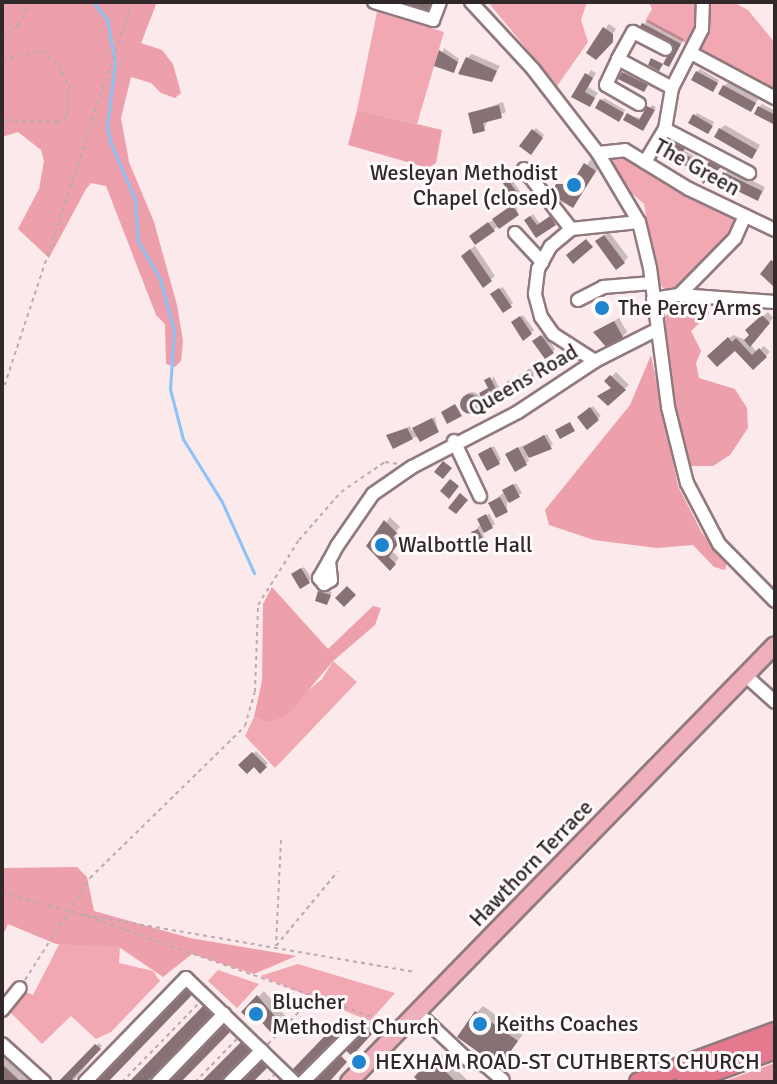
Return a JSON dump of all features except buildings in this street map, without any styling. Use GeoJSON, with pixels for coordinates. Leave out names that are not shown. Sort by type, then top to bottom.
{"type":"FeatureCollection","features":[{"type":"Feature","properties":{"kind":"highway"},"geometry":{"type":"LineString","coordinates":[[639,1082],[775,1032]]}},
{"type":"Feature","properties":{"kind":"highway"},"geometry":{"type":"LineString","coordinates":[[685,1082],[775,1049]]}},
{"type":"Feature","properties":{"kind":"main road","name":"Hawthorn Terrace"},"geometry":{"type":"LineString","coordinates":[[349,1082],[775,645]]}},
{"type":"Feature","properties":{"kind":"street"},"geometry":{"type":"LineString","coordinates":[[374,2],[433,20],[440,2]]}},
{"type":"Feature","properties":{"kind":"street"},"geometry":{"type":"LineString","coordinates":[[471,2],[533,69],[598,153],[639,222],[652,283],[656,330],[687,483],[719,544],[775,601]]}},
{"type":"Feature","properties":{"kind":"street"},"geometry":{"type":"LineString","coordinates":[[645,162],[665,129],[672,88],[702,29],[703,2]]}},
{"type":"Feature","properties":{"kind":"street"},"geometry":{"type":"LineString","coordinates":[[634,105],[606,85],[633,32],[666,49]]}},
{"type":"Feature","properties":{"kind":"street"},"geometry":{"type":"LineString","coordinates":[[691,53],[775,98]]}},
{"type":"Feature","properties":{"kind":"street"},"geometry":{"type":"LineString","coordinates":[[618,59],[672,88]]}},
{"type":"Feature","properties":{"kind":"street"},"geometry":{"type":"LineString","coordinates":[[665,129],[749,173]]}},
{"type":"Feature","properties":{"kind":"street","name":"The Green"},"geometry":{"type":"LineString","coordinates":[[598,153],[625,150],[775,230]]}},
{"type":"Feature","properties":{"kind":"street"},"geometry":{"type":"LineString","coordinates":[[524,169],[571,229]]}},
{"type":"Feature","properties":{"kind":"street"},"geometry":{"type":"LineString","coordinates":[[679,295],[735,238],[745,216]]}},
{"type":"Feature","properties":{"kind":"street"},"geometry":{"type":"LineString","coordinates":[[595,361],[553,334],[541,317],[535,294],[542,262],[571,229],[639,222]]}},
{"type":"Feature","properties":{"kind":"street"},"geometry":{"type":"LineString","coordinates":[[515,233],[542,262]]}},
{"type":"Feature","properties":{"kind":"street"},"geometry":{"type":"LineString","coordinates":[[578,300],[601,287],[652,283]]}},
{"type":"Feature","properties":{"kind":"street"},"geometry":{"type":"LineString","coordinates":[[653,299],[679,295],[775,302]]}},
{"type":"Feature","properties":{"kind":"street","name":"Queens Road"},"geometry":{"type":"LineString","coordinates":[[329,561],[373,494],[454,441],[518,412],[595,361],[656,330]]}},
{"type":"Feature","properties":{"kind":"street"},"geometry":{"type":"LineString","coordinates":[[454,441],[480,496]]}},
{"type":"Feature","properties":{"kind":"street"},"geometry":{"type":"LineString","coordinates":[[745,675],[775,702]]}},
{"type":"Feature","properties":{"kind":"street"},"geometry":{"type":"LineString","coordinates":[[85,1082],[186,978],[294,1082]]}},
{"type":"Feature","properties":{"kind":"street"},"geometry":{"type":"LineString","coordinates":[[2,1010],[20,988]]}},
{"type":"Feature","properties":{"kind":"street"},"geometry":{"type":"LineString","coordinates":[[418,1013],[469,1061],[485,1065],[503,1080]]}},
{"type":"Feature","properties":{"kind":"street"},"geometry":{"type":"LineString","coordinates":[[158,1082],[224,1014]]}},
{"type":"Feature","properties":{"kind":"street"},"geometry":{"type":"LineString","coordinates":[[303,1082],[356,1029]]}},
{"type":"Feature","properties":{"kind":"street"},"geometry":{"type":"LineString","coordinates":[[2,1044],[44,1082]]}},
{"type":"Feature","properties":{"kind":"street"},"geometry":{"type":"LineString","coordinates":[[230,1082],[262,1050]]}},
{"type":"Feature","properties":{"kind":"street"},"geometry":{"type":"LineString","coordinates":[[2,1055],[26,1066]]}},
{"type":"Feature","properties":{"kind":"path"},"geometry":{"type":"LineString","coordinates":[[2,38],[18,26],[30,2]]}},
{"type":"Feature","properties":{"kind":"path"},"geometry":{"type":"LineString","coordinates":[[2,393],[131,2]]}},
{"type":"Feature","properties":{"kind":"path"},"geometry":{"type":"LineString","coordinates":[[2,60],[30,51],[49,55],[66,76],[69,107],[58,122],[2,120]]}},
{"type":"Feature","properties":{"kind":"path"},"geometry":{"type":"LineString","coordinates":[[20,988],[90,878],[245,726],[255,692],[258,605],[299,540],[341,492],[385,462],[412,467]]}},
{"type":"Feature","properties":{"kind":"path"},"geometry":{"type":"LineString","coordinates":[[276,946],[281,840]]}},
{"type":"Feature","properties":{"kind":"path"},"geometry":{"type":"LineString","coordinates":[[276,946],[338,871]]}},
{"type":"Feature","properties":{"kind":"path"},"geometry":{"type":"LineString","coordinates":[[2,893],[80,914],[415,972]]}},
{"type":"Feature","properties":{"kind":"path"},"geometry":{"type":"LineString","coordinates":[[80,914],[311,999],[405,1025]]}},
{"type":"Feature","properties":{"kind":"path"},"geometry":{"type":"LineString","coordinates":[[122,1082],[205,996]]}},
{"type":"Feature","properties":{"kind":"path"},"geometry":{"type":"LineString","coordinates":[[262,1050],[311,999]]}},
{"type":"Feature","properties":{"kind":"path"},"geometry":{"type":"LineString","coordinates":[[195,1082],[243,1033]]}},
{"type":"Feature","properties":{"kind":"shaded area"},"geometry":{"type":"Polygon","coordinates":[[[2,2],[157,2],[141,43],[162,50],[173,64],[181,93],[175,98],[161,93],[151,83],[131,77],[121,118],[129,162],[154,222],[177,305],[183,341],[181,361],[175,367],[166,364],[165,324],[156,315],[106,186],[91,183],[86,189],[49,258],[18,229],[39,189],[44,161],[41,150],[18,132],[2,137],[2,2]]]}},
{"type":"Feature","properties":{"kind":"shaded area"},"geometry":{"type":"Polygon","coordinates":[[[488,2],[587,2],[581,20],[588,42],[557,86],[488,2]]]}},
{"type":"Feature","properties":{"kind":"shaded area"},"geometry":{"type":"Polygon","coordinates":[[[649,2],[733,2],[748,10],[775,43],[775,92],[645,21],[652,9],[649,2]]]}},
{"type":"Feature","properties":{"kind":"shaded area"},"geometry":{"type":"Polygon","coordinates":[[[377,12],[444,32],[417,124],[357,110],[377,12]]]}},
{"type":"Feature","properties":{"kind":"shaded area"},"geometry":{"type":"Polygon","coordinates":[[[357,110],[442,130],[436,163],[428,168],[348,145],[357,110]]]}},
{"type":"Feature","properties":{"kind":"shaded area"},"geometry":{"type":"Polygon","coordinates":[[[615,151],[739,219],[730,237],[680,289],[665,290],[657,281],[644,204],[628,190],[610,156],[615,151]]]}},
{"type":"Feature","properties":{"kind":"shaded area"},"geometry":{"type":"Polygon","coordinates":[[[680,299],[708,304],[709,314],[691,331],[701,351],[696,363],[699,378],[735,389],[747,408],[748,428],[730,455],[713,466],[689,466],[682,446],[663,342],[663,319],[680,299]]]}},
{"type":"Feature","properties":{"kind":"shaded area"},"geometry":{"type":"Polygon","coordinates":[[[651,355],[678,486],[702,533],[727,563],[725,570],[714,567],[693,545],[657,548],[594,540],[549,525],[545,510],[630,405],[651,355]]]}},
{"type":"Feature","properties":{"kind":"shaded area"},"geometry":{"type":"Polygon","coordinates":[[[272,587],[328,649],[373,606],[381,608],[375,625],[333,661],[289,713],[268,723],[254,717],[262,681],[263,604],[272,587]]]}},
{"type":"Feature","properties":{"kind":"shaded area"},"geometry":{"type":"Polygon","coordinates":[[[333,661],[357,682],[275,768],[245,736],[254,717],[268,723],[322,679],[333,661]]]}},
{"type":"Feature","properties":{"kind":"shaded area"},"geometry":{"type":"Polygon","coordinates":[[[77,867],[87,877],[94,911],[190,938],[296,956],[254,974],[192,954],[163,977],[119,947],[56,944],[8,924],[2,937],[2,868],[77,867]]]}},
{"type":"Feature","properties":{"kind":"shaded area"},"geometry":{"type":"Polygon","coordinates":[[[65,933],[120,945],[119,963],[153,971],[160,981],[111,1032],[96,1039],[71,1016],[42,1044],[10,1012],[26,992],[33,995],[65,933]]]}},
{"type":"Feature","properties":{"kind":"shaded area"},"geometry":{"type":"Polygon","coordinates":[[[298,964],[395,993],[370,1021],[260,976],[298,964]]]}},
{"type":"Feature","properties":{"kind":"shaded area"},"geometry":{"type":"Polygon","coordinates":[[[218,970],[259,984],[237,1008],[208,981],[218,970]]]}},
{"type":"Feature","properties":{"kind":"shaded area"},"geometry":{"type":"Polygon","coordinates":[[[775,1063],[775,1082],[722,1082],[775,1063]]]}},
{"type":"Feature","properties":{"kind":"waterway"},"geometry":{"type":"LineString","coordinates":[[93,2],[107,19],[115,63],[107,126],[110,141],[135,200],[138,241],[160,279],[174,330],[170,389],[183,439],[222,502],[254,573]]}},
{"type":"Feature","properties":{"kind":"place","name":"Wesleyan Methodist Chapel (closed)"},"geometry":{"type":"Point","coordinates":[574,185]}},
{"type":"Feature","properties":{"kind":"place","name":"The Percy Arms"},"geometry":{"type":"Point","coordinates":[602,308]}},
{"type":"Feature","properties":{"kind":"place","name":"Walbottle Hall"},"geometry":{"type":"Point","coordinates":[382,545]}},
{"type":"Feature","properties":{"kind":"place","name":"Blucher Methodist Church"},"geometry":{"type":"Point","coordinates":[256,1014]}},
{"type":"Feature","properties":{"kind":"place","name":"Keiths Coaches"},"geometry":{"type":"Point","coordinates":[480,1024]}},
{"type":"Feature","properties":{"kind":"place","name":"HEXHAM ROAD-ST CUTHBERTS CHURCH"},"geometry":{"type":"Point","coordinates":[359,1062]}}]}
